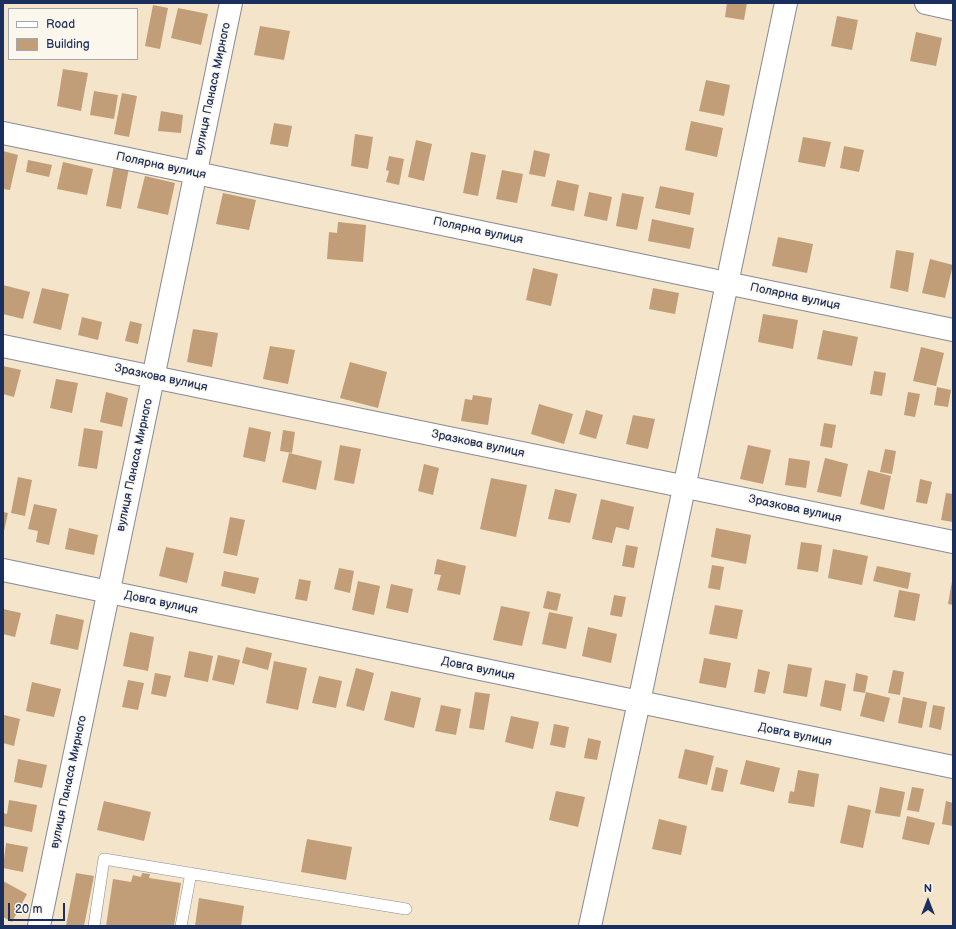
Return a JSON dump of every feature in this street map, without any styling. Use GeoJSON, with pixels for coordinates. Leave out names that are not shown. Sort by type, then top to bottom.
{"type":"FeatureCollection","features":[{"type":"Feature","properties":{"kind":"street","name":"вулиця Панаса Мирного"},"geometry":{"type":"LineString","coordinates":[[39,926],[231,3]]}},
{"type":"Feature","properties":{"kind":"street"},"geometry":{"type":"LineString","coordinates":[[590,926],[685,486],[786,3]]}},
{"type":"Feature","properties":{"kind":"street"},"geometry":{"type":"LineString","coordinates":[[926,3],[953,9]]}},
{"type":"Feature","properties":{"kind":"street","name":"Полярна вулиця"},"geometry":{"type":"LineString","coordinates":[[3,133],[953,330]]}},
{"type":"Feature","properties":{"kind":"street","name":"Зразкова вулиця"},"geometry":{"type":"LineString","coordinates":[[3,346],[953,542]]}},
{"type":"Feature","properties":{"kind":"street","name":"Довга вулиця"},"geometry":{"type":"LineString","coordinates":[[3,570],[953,768]]}},
{"type":"Feature","properties":{"kind":"lane"},"geometry":{"type":"LineString","coordinates":[[94,926],[104,859],[406,909]]}},
{"type":"Feature","properties":{"kind":"lane"},"geometry":{"type":"LineString","coordinates":[[181,926],[191,873]]}},
{"type":"Feature","properties":{"kind":"building"},"geometry":{"type":"Polygon","coordinates":[[[727,3],[747,3],[744,20],[725,17],[727,3]]]}},
{"type":"Feature","properties":{"kind":"building"},"geometry":{"type":"Polygon","coordinates":[[[153,5],[168,8],[160,49],[145,46],[153,5]]]}},
{"type":"Feature","properties":{"kind":"building"},"geometry":{"type":"Polygon","coordinates":[[[178,8],[208,14],[201,45],[171,38],[178,8]]]}},
{"type":"Feature","properties":{"kind":"building"},"geometry":{"type":"Polygon","coordinates":[[[837,16],[858,20],[852,50],[831,46],[837,16]]]}},
{"type":"Feature","properties":{"kind":"building"},"geometry":{"type":"Polygon","coordinates":[[[260,26],[290,31],[284,60],[254,55],[260,26]]]}},
{"type":"Feature","properties":{"kind":"building"},"geometry":{"type":"Polygon","coordinates":[[[916,32],[942,38],[936,66],[910,61],[916,32]]]}},
{"type":"Feature","properties":{"kind":"building"},"geometry":{"type":"Polygon","coordinates":[[[63,69],[88,73],[81,111],[57,106],[63,69]]]}},
{"type":"Feature","properties":{"kind":"building"},"geometry":{"type":"Polygon","coordinates":[[[706,80],[730,85],[724,116],[699,111],[706,80]]]}},
{"type":"Feature","properties":{"kind":"building"},"geometry":{"type":"Polygon","coordinates":[[[94,91],[118,95],[114,119],[90,115],[94,91]]]}},
{"type":"Feature","properties":{"kind":"building"},"geometry":{"type":"Polygon","coordinates":[[[122,93],[137,96],[129,137],[114,134],[122,93]]]}},
{"type":"Feature","properties":{"kind":"building"},"geometry":{"type":"Polygon","coordinates":[[[161,111],[183,115],[181,133],[158,131],[161,111]]]}},
{"type":"Feature","properties":{"kind":"building"},"geometry":{"type":"Polygon","coordinates":[[[691,121],[723,128],[717,157],[685,150],[691,121]]]}},
{"type":"Feature","properties":{"kind":"building"},"geometry":{"type":"Polygon","coordinates":[[[274,123],[292,126],[288,147],[270,144],[274,123]]]}},
{"type":"Feature","properties":{"kind":"building"},"geometry":{"type":"Polygon","coordinates":[[[355,134],[373,137],[368,169],[351,166],[355,134]]]}},
{"type":"Feature","properties":{"kind":"building"},"geometry":{"type":"Polygon","coordinates":[[[803,137],[831,142],[825,167],[798,162],[803,137]]]}},
{"type":"Feature","properties":{"kind":"building"},"geometry":{"type":"Polygon","coordinates":[[[416,140],[432,144],[424,181],[408,177],[416,140]]]}},
{"type":"Feature","properties":{"kind":"building"},"geometry":{"type":"Polygon","coordinates":[[[844,146],[864,150],[859,172],[840,168],[844,146]]]}},
{"type":"Feature","properties":{"kind":"building"},"geometry":{"type":"Polygon","coordinates":[[[534,150],[550,154],[545,177],[529,174],[534,150]]]}},
{"type":"Feature","properties":{"kind":"building"},"geometry":{"type":"Polygon","coordinates":[[[3,151],[18,155],[10,190],[3,189],[3,151]]]}},
{"type":"Feature","properties":{"kind":"building"},"geometry":{"type":"Polygon","coordinates":[[[471,152],[486,155],[478,196],[463,193],[471,152]]]}},
{"type":"Feature","properties":{"kind":"building"},"geometry":{"type":"Polygon","coordinates":[[[389,156],[404,159],[399,185],[386,182],[389,171],[386,170],[389,156]]]}},
{"type":"Feature","properties":{"kind":"building"},"geometry":{"type":"Polygon","coordinates":[[[28,160],[52,165],[49,177],[26,172],[28,160]]]}},
{"type":"Feature","properties":{"kind":"building"},"geometry":{"type":"Polygon","coordinates":[[[63,162],[93,169],[87,195],[57,189],[63,162]]]}},
{"type":"Feature","properties":{"kind":"building"},"geometry":{"type":"Polygon","coordinates":[[[114,165],[129,168],[121,209],[106,206],[114,165]]]}},
{"type":"Feature","properties":{"kind":"building"},"geometry":{"type":"Polygon","coordinates":[[[502,170],[523,174],[517,203],[496,199],[502,170]]]}},
{"type":"Feature","properties":{"kind":"building"},"geometry":{"type":"Polygon","coordinates":[[[145,176],[175,183],[168,215],[137,208],[145,176]]]}},
{"type":"Feature","properties":{"kind":"building"},"geometry":{"type":"Polygon","coordinates":[[[557,180],[579,185],[574,211],[551,206],[557,180]]]}},
{"type":"Feature","properties":{"kind":"building"},"geometry":{"type":"Polygon","coordinates":[[[660,186],[694,193],[690,215],[655,208],[660,186]]]}},
{"type":"Feature","properties":{"kind":"building"},"geometry":{"type":"Polygon","coordinates":[[[589,192],[612,197],[607,221],[584,216],[589,192]]]}},
{"type":"Feature","properties":{"kind":"building"},"geometry":{"type":"Polygon","coordinates":[[[223,193],[256,200],[249,230],[216,224],[223,193]]]}},
{"type":"Feature","properties":{"kind":"building"},"geometry":{"type":"Polygon","coordinates":[[[622,193],[644,197],[637,230],[616,226],[622,193]]]}},
{"type":"Feature","properties":{"kind":"building"},"geometry":{"type":"Polygon","coordinates":[[[652,219],[694,228],[690,249],[648,241],[652,219]]]}},
{"type":"Feature","properties":{"kind":"building"},"geometry":{"type":"Polygon","coordinates":[[[338,222],[366,225],[363,262],[327,259],[329,232],[337,233],[338,222]]]}},
{"type":"Feature","properties":{"kind":"building"},"geometry":{"type":"Polygon","coordinates":[[[778,237],[813,244],[807,273],[772,266],[778,237]]]}},
{"type":"Feature","properties":{"kind":"building"},"geometry":{"type":"Polygon","coordinates":[[[896,250],[914,253],[908,292],[890,288],[896,250]]]}},
{"type":"Feature","properties":{"kind":"building"},"geometry":{"type":"Polygon","coordinates":[[[930,259],[953,265],[945,298],[922,293],[930,259]]]}},
{"type":"Feature","properties":{"kind":"building"},"geometry":{"type":"Polygon","coordinates":[[[533,268],[558,274],[551,306],[526,300],[533,268]]]}},
{"type":"Feature","properties":{"kind":"building"},"geometry":{"type":"Polygon","coordinates":[[[3,285],[30,292],[23,319],[3,314],[3,285]]]}},
{"type":"Feature","properties":{"kind":"building"},"geometry":{"type":"Polygon","coordinates":[[[42,288],[69,294],[61,330],[33,323],[42,288]]]}},
{"type":"Feature","properties":{"kind":"building"},"geometry":{"type":"Polygon","coordinates":[[[653,288],[679,293],[675,314],[649,309],[653,288]]]}},
{"type":"Feature","properties":{"kind":"building"},"geometry":{"type":"Polygon","coordinates":[[[763,314],[798,320],[793,349],[758,342],[763,314]]]}},
{"type":"Feature","properties":{"kind":"building"},"geometry":{"type":"Polygon","coordinates":[[[82,317],[102,322],[98,340],[78,335],[82,317]]]}},
{"type":"Feature","properties":{"kind":"building"},"geometry":{"type":"Polygon","coordinates":[[[130,321],[142,324],[138,344],[125,341],[130,321]]]}},
{"type":"Feature","properties":{"kind":"building"},"geometry":{"type":"Polygon","coordinates":[[[193,329],[218,333],[212,367],[187,362],[193,329]]]}},
{"type":"Feature","properties":{"kind":"building"},"geometry":{"type":"Polygon","coordinates":[[[823,330],[858,337],[852,366],[817,359],[823,330]]]}},
{"type":"Feature","properties":{"kind":"building"},"geometry":{"type":"Polygon","coordinates":[[[270,346],[295,350],[288,384],[263,379],[270,346]]]}},
{"type":"Feature","properties":{"kind":"building"},"geometry":{"type":"Polygon","coordinates":[[[921,347],[944,353],[936,386],[913,381],[921,347]]]}},
{"type":"Feature","properties":{"kind":"building"},"geometry":{"type":"Polygon","coordinates":[[[350,362],[387,372],[378,408],[340,398],[350,362]]]}},
{"type":"Feature","properties":{"kind":"building"},"geometry":{"type":"Polygon","coordinates":[[[3,366],[21,370],[14,397],[3,394],[3,366]]]}},
{"type":"Feature","properties":{"kind":"building"},"geometry":{"type":"Polygon","coordinates":[[[874,371],[886,373],[882,396],[870,394],[874,371]]]}},
{"type":"Feature","properties":{"kind":"building"},"geometry":{"type":"Polygon","coordinates":[[[56,379],[78,383],[72,413],[50,408],[56,379]]]}},
{"type":"Feature","properties":{"kind":"building"},"geometry":{"type":"Polygon","coordinates":[[[937,387],[951,390],[948,407],[934,405],[937,387]]]}},
{"type":"Feature","properties":{"kind":"building"},"geometry":{"type":"Polygon","coordinates":[[[106,392],[128,398],[122,427],[100,422],[106,392]]]}},
{"type":"Feature","properties":{"kind":"building"},"geometry":{"type":"Polygon","coordinates":[[[908,392],[920,394],[915,417],[904,415],[908,392]]]}},
{"type":"Feature","properties":{"kind":"building"},"geometry":{"type":"Polygon","coordinates":[[[473,395],[492,398],[488,425],[461,421],[465,399],[472,400],[473,395]]]}},
{"type":"Feature","properties":{"kind":"building"},"geometry":{"type":"Polygon","coordinates":[[[539,404],[573,414],[564,444],[531,434],[539,404]]]}},
{"type":"Feature","properties":{"kind":"building"},"geometry":{"type":"Polygon","coordinates":[[[586,410],[603,415],[596,439],[579,434],[586,410]]]}},
{"type":"Feature","properties":{"kind":"building"},"geometry":{"type":"Polygon","coordinates":[[[633,415],[655,419],[648,449],[626,444],[633,415]]]}},
{"type":"Feature","properties":{"kind":"building"},"geometry":{"type":"Polygon","coordinates":[[[824,423],[836,425],[832,448],[820,446],[824,423]]]}},
{"type":"Feature","properties":{"kind":"building"},"geometry":{"type":"Polygon","coordinates":[[[249,427],[271,432],[265,462],[243,457],[249,427]]]}},
{"type":"Feature","properties":{"kind":"building"},"geometry":{"type":"Polygon","coordinates":[[[84,428],[103,431],[97,469],[78,466],[84,428]]]}},
{"type":"Feature","properties":{"kind":"building"},"geometry":{"type":"Polygon","coordinates":[[[283,430],[295,432],[292,453],[280,451],[283,430]]]}},
{"type":"Feature","properties":{"kind":"building"},"geometry":{"type":"Polygon","coordinates":[[[340,445],[361,449],[354,484],[334,480],[340,445]]]}},
{"type":"Feature","properties":{"kind":"building"},"geometry":{"type":"Polygon","coordinates":[[[748,445],[771,450],[763,484],[740,479],[748,445]]]}},
{"type":"Feature","properties":{"kind":"building"},"geometry":{"type":"Polygon","coordinates":[[[885,449],[896,451],[892,474],[880,472],[885,449]]]}},
{"type":"Feature","properties":{"kind":"building"},"geometry":{"type":"Polygon","coordinates":[[[289,453],[322,461],[316,490],[282,482],[289,453]]]}},
{"type":"Feature","properties":{"kind":"building"},"geometry":{"type":"Polygon","coordinates":[[[789,458],[810,461],[806,488],[785,485],[789,458]]]}},
{"type":"Feature","properties":{"kind":"building"},"geometry":{"type":"Polygon","coordinates":[[[825,458],[848,464],[841,497],[817,492],[825,458]]]}},
{"type":"Feature","properties":{"kind":"building"},"geometry":{"type":"Polygon","coordinates":[[[424,464],[439,468],[433,495],[418,491],[424,464]]]}},
{"type":"Feature","properties":{"kind":"building"},"geometry":{"type":"Polygon","coordinates":[[[868,470],[891,476],[884,510],[860,504],[868,470]]]}},
{"type":"Feature","properties":{"kind":"building"},"geometry":{"type":"Polygon","coordinates":[[[18,477],[32,480],[25,516],[11,513],[18,477]]]}},
{"type":"Feature","properties":{"kind":"building"},"geometry":{"type":"Polygon","coordinates":[[[491,478],[527,485],[516,537],[480,529],[491,478]]]}},
{"type":"Feature","properties":{"kind":"building"},"geometry":{"type":"Polygon","coordinates":[[[920,479],[932,482],[927,504],[916,502],[920,479]]]}},
{"type":"Feature","properties":{"kind":"building"},"geometry":{"type":"Polygon","coordinates":[[[555,489],[577,494],[570,523],[548,519],[555,489]]]}},
{"type":"Feature","properties":{"kind":"building"},"geometry":{"type":"Polygon","coordinates":[[[946,493],[953,494],[953,522],[941,520],[946,493]]]}},
{"type":"Feature","properties":{"kind":"building"},"geometry":{"type":"Polygon","coordinates":[[[601,499],[634,507],[629,530],[616,527],[612,543],[592,539],[601,499]]]}},
{"type":"Feature","properties":{"kind":"building"},"geometry":{"type":"Polygon","coordinates":[[[34,504],[57,509],[49,545],[36,542],[38,531],[28,529],[34,504]]]}},
{"type":"Feature","properties":{"kind":"building"},"geometry":{"type":"Polygon","coordinates":[[[3,512],[8,513],[4,531],[3,531],[3,512]]]}},
{"type":"Feature","properties":{"kind":"building"},"geometry":{"type":"Polygon","coordinates":[[[230,517],[245,520],[237,556],[223,553],[230,517]]]}},
{"type":"Feature","properties":{"kind":"building"},"geometry":{"type":"Polygon","coordinates":[[[69,528],[98,535],[94,555],[65,549],[69,528]]]}},
{"type":"Feature","properties":{"kind":"building"},"geometry":{"type":"Polygon","coordinates":[[[716,528],[751,535],[746,564],[711,557],[716,528]]]}},
{"type":"Feature","properties":{"kind":"building"},"geometry":{"type":"Polygon","coordinates":[[[801,542],[822,545],[818,572],[797,569],[801,542]]]}},
{"type":"Feature","properties":{"kind":"building"},"geometry":{"type":"Polygon","coordinates":[[[626,545],[638,547],[634,568],[622,566],[626,545]]]}},
{"type":"Feature","properties":{"kind":"building"},"geometry":{"type":"Polygon","coordinates":[[[166,547],[194,553],[187,583],[159,576],[166,547]]]}},
{"type":"Feature","properties":{"kind":"building"},"geometry":{"type":"Polygon","coordinates":[[[833,549],[868,556],[862,585],[828,578],[833,549]]]}},
{"type":"Feature","properties":{"kind":"building"},"geometry":{"type":"Polygon","coordinates":[[[437,559],[466,566],[460,595],[437,590],[441,575],[434,574],[437,559]]]}},
{"type":"Feature","properties":{"kind":"building"},"geometry":{"type":"Polygon","coordinates":[[[712,565],[724,567],[720,590],[708,588],[712,565]]]}},
{"type":"Feature","properties":{"kind":"building"},"geometry":{"type":"Polygon","coordinates":[[[877,566],[911,573],[908,589],[873,581],[877,566]]]}},
{"type":"Feature","properties":{"kind":"building"},"geometry":{"type":"Polygon","coordinates":[[[339,568],[354,571],[350,593],[334,589],[339,568]]]}},
{"type":"Feature","properties":{"kind":"building"},"geometry":{"type":"Polygon","coordinates":[[[224,571],[259,578],[255,594],[221,586],[224,571]]]}},
{"type":"Feature","properties":{"kind":"building"},"geometry":{"type":"Polygon","coordinates":[[[299,579],[311,581],[307,601],[295,599],[299,579]]]}},
{"type":"Feature","properties":{"kind":"building"},"geometry":{"type":"Polygon","coordinates":[[[358,581],[380,586],[374,615],[352,610],[358,581]]]}},
{"type":"Feature","properties":{"kind":"building"},"geometry":{"type":"Polygon","coordinates":[[[953,581],[953,605],[948,604],[953,581]]]}},
{"type":"Feature","properties":{"kind":"building"},"geometry":{"type":"Polygon","coordinates":[[[391,584],[413,589],[408,613],[386,608],[391,584]]]}},
{"type":"Feature","properties":{"kind":"building"},"geometry":{"type":"Polygon","coordinates":[[[899,590],[920,594],[915,621],[894,617],[899,590]]]}},
{"type":"Feature","properties":{"kind":"building"},"geometry":{"type":"Polygon","coordinates":[[[547,591],[561,594],[557,611],[543,608],[547,591]]]}},
{"type":"Feature","properties":{"kind":"building"},"geometry":{"type":"Polygon","coordinates":[[[614,595],[626,597],[622,617],[610,615],[614,595]]]}},
{"type":"Feature","properties":{"kind":"building"},"geometry":{"type":"Polygon","coordinates":[[[715,605],[743,610],[737,639],[709,634],[715,605]]]}},
{"type":"Feature","properties":{"kind":"building"},"geometry":{"type":"Polygon","coordinates":[[[501,606],[530,612],[522,646],[493,640],[501,606]]]}},
{"type":"Feature","properties":{"kind":"building"},"geometry":{"type":"Polygon","coordinates":[[[3,609],[21,613],[15,637],[3,634],[3,609]]]}},
{"type":"Feature","properties":{"kind":"building"},"geometry":{"type":"Polygon","coordinates":[[[549,612],[573,617],[566,649],[542,644],[549,612]]]}},
{"type":"Feature","properties":{"kind":"building"},"geometry":{"type":"Polygon","coordinates":[[[56,614],[84,620],[78,650],[50,644],[56,614]]]}},
{"type":"Feature","properties":{"kind":"building"},"geometry":{"type":"Polygon","coordinates":[[[588,627],[617,634],[611,663],[582,656],[588,627]]]}},
{"type":"Feature","properties":{"kind":"building"},"geometry":{"type":"Polygon","coordinates":[[[130,632],[154,637],[148,671],[123,666],[130,632]]]}},
{"type":"Feature","properties":{"kind":"building"},"geometry":{"type":"Polygon","coordinates":[[[246,647],[272,653],[268,670],[242,663],[246,647]]]}},
{"type":"Feature","properties":{"kind":"building"},"geometry":{"type":"Polygon","coordinates":[[[189,651],[213,656],[208,682],[184,677],[189,651]]]}},
{"type":"Feature","properties":{"kind":"building"},"geometry":{"type":"Polygon","coordinates":[[[218,655],[240,660],[234,685],[212,680],[218,655]]]}},
{"type":"Feature","properties":{"kind":"building"},"geometry":{"type":"Polygon","coordinates":[[[704,658],[731,663],[726,688],[699,683],[704,658]]]}},
{"type":"Feature","properties":{"kind":"building"},"geometry":{"type":"Polygon","coordinates":[[[274,661],[307,668],[298,710],[266,703],[274,661]]]}},
{"type":"Feature","properties":{"kind":"building"},"geometry":{"type":"Polygon","coordinates":[[[788,664],[812,668],[807,697],[783,693],[788,664]]]}},
{"type":"Feature","properties":{"kind":"building"},"geometry":{"type":"Polygon","coordinates":[[[356,668],[374,673],[364,711],[346,706],[356,668]]]}},
{"type":"Feature","properties":{"kind":"building"},"geometry":{"type":"Polygon","coordinates":[[[758,669],[770,672],[765,694],[754,692],[758,669]]]}},
{"type":"Feature","properties":{"kind":"building"},"geometry":{"type":"Polygon","coordinates":[[[893,670],[904,672],[900,695],[888,693],[893,670]]]}},
{"type":"Feature","properties":{"kind":"building"},"geometry":{"type":"Polygon","coordinates":[[[155,673],[171,676],[166,697],[151,694],[155,673]]]}},
{"type":"Feature","properties":{"kind":"building"},"geometry":{"type":"Polygon","coordinates":[[[856,673],[868,676],[865,693],[853,691],[856,673]]]}},
{"type":"Feature","properties":{"kind":"building"},"geometry":{"type":"Polygon","coordinates":[[[319,676],[342,681],[336,708],[312,703],[319,676]]]}},
{"type":"Feature","properties":{"kind":"building"},"geometry":{"type":"Polygon","coordinates":[[[128,680],[144,683],[138,710],[122,707],[128,680]]]}},
{"type":"Feature","properties":{"kind":"building"},"geometry":{"type":"Polygon","coordinates":[[[825,680],[846,684],[841,711],[820,706],[825,680]]]}},
{"type":"Feature","properties":{"kind":"building"},"geometry":{"type":"Polygon","coordinates":[[[32,682],[61,689],[54,717],[26,711],[32,682]]]}},
{"type":"Feature","properties":{"kind":"building"},"geometry":{"type":"Polygon","coordinates":[[[391,691],[421,698],[414,728],[384,720],[391,691]]]}},
{"type":"Feature","properties":{"kind":"building"},"geometry":{"type":"Polygon","coordinates":[[[475,692],[490,694],[484,730],[469,728],[475,692]]]}},
{"type":"Feature","properties":{"kind":"building"},"geometry":{"type":"Polygon","coordinates":[[[866,692],[890,698],[884,722],[860,716],[866,692]]]}},
{"type":"Feature","properties":{"kind":"building"},"geometry":{"type":"Polygon","coordinates":[[[903,697],[927,702],[922,728],[898,723],[903,697]]]}},
{"type":"Feature","properties":{"kind":"building"},"geometry":{"type":"Polygon","coordinates":[[[441,705],[461,709],[456,735],[435,731],[441,705]]]}},
{"type":"Feature","properties":{"kind":"building"},"geometry":{"type":"Polygon","coordinates":[[[933,705],[945,707],[941,730],[929,727],[933,705]]]}},
{"type":"Feature","properties":{"kind":"building"},"geometry":{"type":"Polygon","coordinates":[[[4,715],[20,719],[14,746],[3,743],[4,715]]]}},
{"type":"Feature","properties":{"kind":"building"},"geometry":{"type":"Polygon","coordinates":[[[511,716],[539,722],[533,749],[505,742],[511,716]]]}},
{"type":"Feature","properties":{"kind":"building"},"geometry":{"type":"Polygon","coordinates":[[[554,724],[569,727],[565,748],[550,745],[554,724]]]}},
{"type":"Feature","properties":{"kind":"building"},"geometry":{"type":"Polygon","coordinates":[[[588,738],[601,741],[597,760],[584,758],[588,738]]]}},
{"type":"Feature","properties":{"kind":"building"},"geometry":{"type":"Polygon","coordinates":[[[685,749],[714,756],[707,785],[678,778],[685,749]]]}},
{"type":"Feature","properties":{"kind":"building"},"geometry":{"type":"Polygon","coordinates":[[[18,759],[47,765],[42,788],[14,782],[18,759]]]}},
{"type":"Feature","properties":{"kind":"building"},"geometry":{"type":"Polygon","coordinates":[[[746,760],[780,768],[774,792],[740,784],[746,760]]]}},
{"type":"Feature","properties":{"kind":"building"},"geometry":{"type":"Polygon","coordinates":[[[716,767],[728,770],[723,792],[711,790],[716,767]]]}},
{"type":"Feature","properties":{"kind":"building"},"geometry":{"type":"Polygon","coordinates":[[[798,770],[819,774],[814,807],[788,803],[790,791],[794,792],[798,770]]]}},
{"type":"Feature","properties":{"kind":"building"},"geometry":{"type":"Polygon","coordinates":[[[880,787],[905,792],[900,817],[875,813],[880,787]]]}},
{"type":"Feature","properties":{"kind":"building"},"geometry":{"type":"Polygon","coordinates":[[[912,787],[924,789],[919,812],[907,810],[912,787]]]}},
{"type":"Feature","properties":{"kind":"building"},"geometry":{"type":"Polygon","coordinates":[[[556,791],[585,797],[578,827],[549,820],[556,791]]]}},
{"type":"Feature","properties":{"kind":"building"},"geometry":{"type":"Polygon","coordinates":[[[9,800],[37,805],[32,832],[3,826],[3,813],[7,814],[9,800]]]}},
{"type":"Feature","properties":{"kind":"building"},"geometry":{"type":"Polygon","coordinates":[[[104,801],[151,812],[144,841],[97,830],[104,801]]]}},
{"type":"Feature","properties":{"kind":"building"},"geometry":{"type":"Polygon","coordinates":[[[946,801],[953,803],[953,826],[942,824],[946,801]]]}},
{"type":"Feature","properties":{"kind":"building"},"geometry":{"type":"Polygon","coordinates":[[[848,805],[871,810],[863,848],[840,843],[848,805]]]}},
{"type":"Feature","properties":{"kind":"building"},"geometry":{"type":"Polygon","coordinates":[[[907,816],[935,823],[929,845],[902,839],[907,816]]]}},
{"type":"Feature","properties":{"kind":"building"},"geometry":{"type":"Polygon","coordinates":[[[659,819],[687,826],[681,855],[652,849],[659,819]]]}},
{"type":"Feature","properties":{"kind":"building"},"geometry":{"type":"Polygon","coordinates":[[[307,839],[352,847],[346,880],[301,872],[307,839]]]}},
{"type":"Feature","properties":{"kind":"building"},"geometry":{"type":"Polygon","coordinates":[[[6,843],[28,847],[23,872],[3,868],[6,843]]]}},
{"type":"Feature","properties":{"kind":"building"},"geometry":{"type":"Polygon","coordinates":[[[76,873],[94,876],[84,926],[66,926],[76,873]]]}},
{"type":"Feature","properties":{"kind":"building"},"geometry":{"type":"Polygon","coordinates":[[[142,873],[150,874],[149,878],[181,883],[174,926],[106,926],[113,879],[131,882],[133,875],[141,877],[142,873]]]}},
{"type":"Feature","properties":{"kind":"building"},"geometry":{"type":"Polygon","coordinates":[[[3,881],[27,894],[12,922],[3,917],[3,881]]]}},
{"type":"Feature","properties":{"kind":"building"},"geometry":{"type":"Polygon","coordinates":[[[199,898],[244,906],[241,926],[195,926],[199,898]]]}}]}
